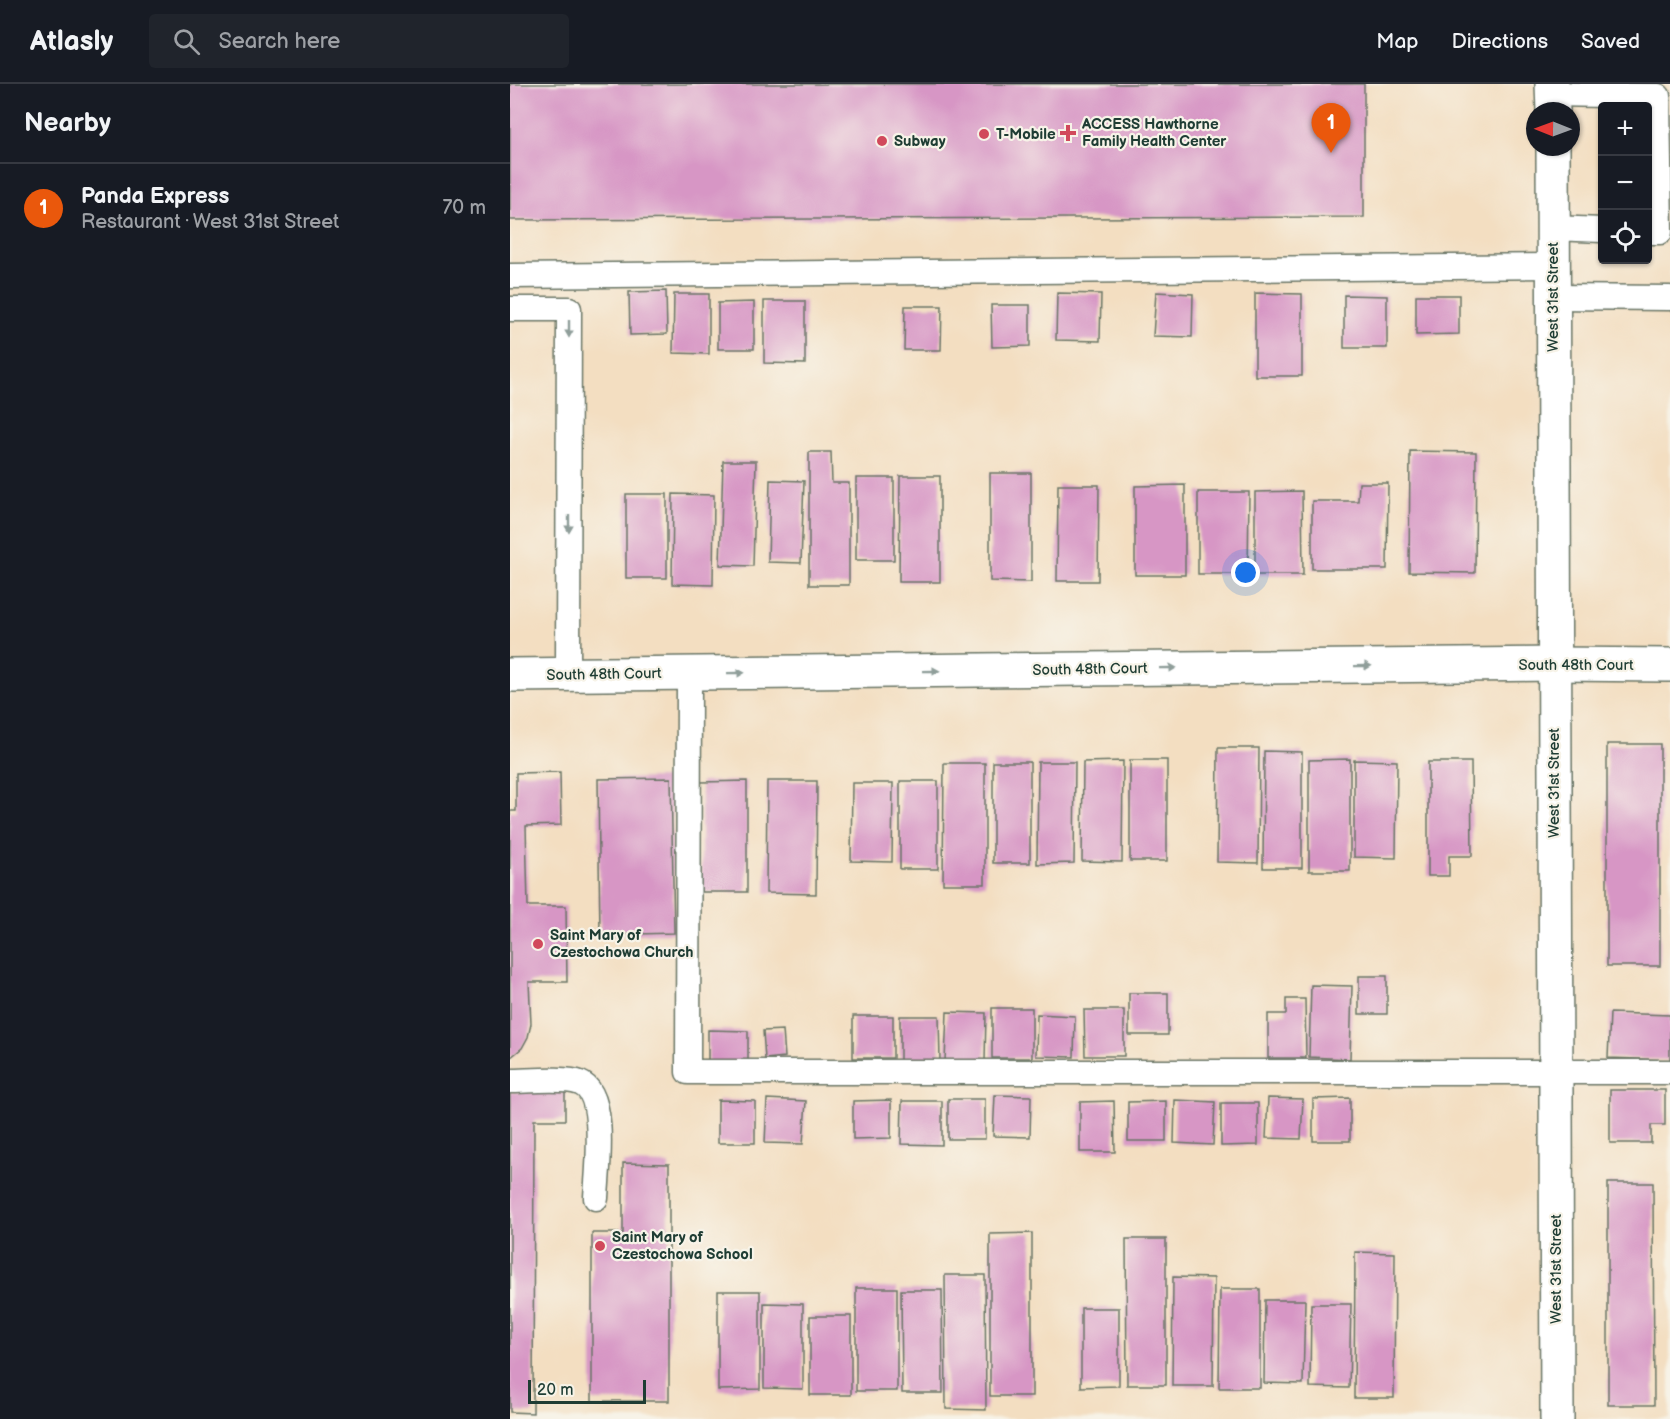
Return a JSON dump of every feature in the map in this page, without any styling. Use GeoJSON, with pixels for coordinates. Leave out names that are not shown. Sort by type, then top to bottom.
{"type":"FeatureCollection","features":[{"type":"Feature","properties":{"kind":"main road","name":"West 31st Street"},"geometry":{"type":"LineString","coordinates":[[1553,156],[1557,1419]]}},
{"type":"Feature","properties":{"kind":"main road","name":"South 48th Court"},"geometry":{"type":"LineString","coordinates":[[510,675],[1554,664],[1670,665]]}},
{"type":"Feature","properties":{"kind":"lane"},"geometry":{"type":"LineString","coordinates":[[1552,96],[1662,92],[1660,232],[1652,232]]}},
{"type":"Feature","properties":{"kind":"lane"},"geometry":{"type":"LineString","coordinates":[[1553,228],[1598,230]]}},
{"type":"Feature","properties":{"kind":"lane"},"geometry":{"type":"LineString","coordinates":[[510,276],[1553,281],[1670,298]]}},
{"type":"Feature","properties":{"kind":"lane"},"geometry":{"type":"LineString","coordinates":[[510,309],[569,309],[568,674]]}},
{"type":"Feature","properties":{"kind":"lane"},"geometry":{"type":"LineString","coordinates":[[689,673],[688,1072],[1670,1072]]}},
{"type":"Feature","properties":{"kind":"lane"},"geometry":{"type":"LineString","coordinates":[[510,1081],[559,1080],[579,1082],[588,1088],[595,1103],[599,1129],[596,1198]]}},
{"type":"Feature","properties":{"kind":"building"},"geometry":{"type":"Polygon","coordinates":[[[510,84],[1364,84],[1364,217],[510,220],[510,84]]]}},
{"type":"Feature","properties":{"kind":"building"},"geometry":{"type":"Polygon","coordinates":[[[666,291],[667,334],[630,335],[629,292],[666,291]]]}},
{"type":"Feature","properties":{"kind":"building"},"geometry":{"type":"Polygon","coordinates":[[[1156,292],[1193,294],[1192,337],[1153,336],[1156,292]]]}},
{"type":"Feature","properties":{"kind":"building"},"geometry":{"type":"Polygon","coordinates":[[[1057,293],[1101,294],[1100,341],[1056,340],[1057,293]]]}},
{"type":"Feature","properties":{"kind":"building"},"geometry":{"type":"Polygon","coordinates":[[[1255,293],[1302,294],[1302,376],[1255,376],[1255,293]]]}},
{"type":"Feature","properties":{"kind":"building"},"geometry":{"type":"Polygon","coordinates":[[[674,294],[709,294],[709,354],[673,353],[674,294]]]}},
{"type":"Feature","properties":{"kind":"building"},"geometry":{"type":"Polygon","coordinates":[[[1344,295],[1387,296],[1387,348],[1344,348],[1344,295]]]}},
{"type":"Feature","properties":{"kind":"building"},"geometry":{"type":"Polygon","coordinates":[[[1416,295],[1459,295],[1459,334],[1416,335],[1416,295]]]}},
{"type":"Feature","properties":{"kind":"building"},"geometry":{"type":"Polygon","coordinates":[[[764,301],[805,301],[805,364],[764,363],[764,301]]]}},
{"type":"Feature","properties":{"kind":"building"},"geometry":{"type":"Polygon","coordinates":[[[754,302],[754,349],[718,349],[718,303],[754,302]]]}},
{"type":"Feature","properties":{"kind":"building"},"geometry":{"type":"Polygon","coordinates":[[[991,305],[1030,305],[1030,346],[992,347],[991,305]]]}},
{"type":"Feature","properties":{"kind":"building"},"geometry":{"type":"Polygon","coordinates":[[[905,306],[942,306],[941,350],[904,350],[905,306]]]}},
{"type":"Feature","properties":{"kind":"building"},"geometry":{"type":"Polygon","coordinates":[[[1410,451],[1476,452],[1475,573],[1409,572],[1410,451]]]}},
{"type":"Feature","properties":{"kind":"building"},"geometry":{"type":"Polygon","coordinates":[[[809,452],[831,452],[832,483],[849,483],[849,585],[809,585],[809,452]]]}},
{"type":"Feature","properties":{"kind":"building"},"geometry":{"type":"Polygon","coordinates":[[[723,461],[756,461],[753,566],[720,565],[723,461]]]}},
{"type":"Feature","properties":{"kind":"building"},"geometry":{"type":"Polygon","coordinates":[[[990,473],[1031,473],[1031,582],[990,581],[990,473]]]}},
{"type":"Feature","properties":{"kind":"building"},"geometry":{"type":"Polygon","coordinates":[[[900,476],[940,476],[940,582],[899,582],[900,476]]]}},
{"type":"Feature","properties":{"kind":"building"},"geometry":{"type":"Polygon","coordinates":[[[856,478],[894,478],[894,560],[856,560],[856,478]]]}},
{"type":"Feature","properties":{"kind":"building"},"geometry":{"type":"Polygon","coordinates":[[[770,480],[804,481],[801,563],[768,562],[770,480]]]}},
{"type":"Feature","properties":{"kind":"building"},"geometry":{"type":"Polygon","coordinates":[[[1359,483],[1388,483],[1387,569],[1312,569],[1312,501],[1358,501],[1359,483]]]}},
{"type":"Feature","properties":{"kind":"building"},"geometry":{"type":"Polygon","coordinates":[[[1058,485],[1099,485],[1098,581],[1057,581],[1058,485]]]}},
{"type":"Feature","properties":{"kind":"building"},"geometry":{"type":"Polygon","coordinates":[[[1185,485],[1185,575],[1135,575],[1135,486],[1185,485]]]}},
{"type":"Feature","properties":{"kind":"building"},"geometry":{"type":"Polygon","coordinates":[[[1302,491],[1303,575],[1255,575],[1255,492],[1302,491]]]}},
{"type":"Feature","properties":{"kind":"building"},"geometry":{"type":"Polygon","coordinates":[[[1198,492],[1249,492],[1248,574],[1198,574],[1198,492]]]}},
{"type":"Feature","properties":{"kind":"building"},"geometry":{"type":"Polygon","coordinates":[[[626,494],[667,494],[667,578],[626,578],[626,494]]]}},
{"type":"Feature","properties":{"kind":"building"},"geometry":{"type":"Polygon","coordinates":[[[673,494],[714,495],[713,585],[672,584],[673,494]]]}},
{"type":"Feature","properties":{"kind":"building"},"geometry":{"type":"Polygon","coordinates":[[[1607,744],[1660,744],[1660,966],[1607,966],[1607,744]]]}},
{"type":"Feature","properties":{"kind":"building"},"geometry":{"type":"Polygon","coordinates":[[[1218,748],[1259,748],[1258,863],[1217,862],[1218,748]]]}},
{"type":"Feature","properties":{"kind":"building"},"geometry":{"type":"Polygon","coordinates":[[[1264,751],[1302,752],[1302,868],[1263,868],[1264,751]]]}},
{"type":"Feature","properties":{"kind":"building"},"geometry":{"type":"Polygon","coordinates":[[[1350,759],[1350,871],[1309,871],[1309,760],[1350,759]]]}},
{"type":"Feature","properties":{"kind":"building"},"geometry":{"type":"Polygon","coordinates":[[[1130,760],[1167,760],[1167,861],[1130,861],[1130,760]]]}},
{"type":"Feature","properties":{"kind":"building"},"geometry":{"type":"Polygon","coordinates":[[[1354,760],[1397,761],[1396,858],[1354,857],[1354,760]]]}},
{"type":"Feature","properties":{"kind":"building"},"geometry":{"type":"Polygon","coordinates":[[[1123,761],[1122,862],[1082,861],[1083,762],[1123,761]]]}},
{"type":"Feature","properties":{"kind":"building"},"geometry":{"type":"Polygon","coordinates":[[[993,762],[1030,762],[1030,863],[993,863],[993,762]]]}},
{"type":"Feature","properties":{"kind":"building"},"geometry":{"type":"Polygon","coordinates":[[[1038,762],[1075,762],[1074,863],[1037,864],[1038,762]]]}},
{"type":"Feature","properties":{"kind":"building"},"geometry":{"type":"Polygon","coordinates":[[[1428,762],[1471,762],[1472,856],[1449,856],[1449,876],[1428,876],[1428,762]]]}},
{"type":"Feature","properties":{"kind":"building"},"geometry":{"type":"Polygon","coordinates":[[[944,763],[985,763],[985,884],[943,884],[944,763]]]}},
{"type":"Feature","properties":{"kind":"building","name":"Saint Mary of Czestochowa Church"},"geometry":{"type":"Polygon","coordinates":[[[560,772],[561,825],[526,826],[528,906],[566,906],[567,982],[529,982],[531,1024],[528,1037],[522,1048],[510,1058],[510,811],[516,811],[516,773],[560,772]]]}},
{"type":"Feature","properties":{"kind":"building"},"geometry":{"type":"Polygon","coordinates":[[[671,778],[674,933],[600,935],[598,779],[671,778]]]}},
{"type":"Feature","properties":{"kind":"building"},"geometry":{"type":"Polygon","coordinates":[[[747,781],[747,892],[701,892],[701,782],[747,781]]]}},
{"type":"Feature","properties":{"kind":"building"},"geometry":{"type":"Polygon","coordinates":[[[767,781],[817,781],[816,894],[766,893],[767,781]]]}},
{"type":"Feature","properties":{"kind":"building"},"geometry":{"type":"Polygon","coordinates":[[[900,781],[938,781],[938,869],[900,869],[900,781]]]}},
{"type":"Feature","properties":{"kind":"building"},"geometry":{"type":"Polygon","coordinates":[[[852,783],[893,783],[892,862],[851,861],[852,783]]]}},
{"type":"Feature","properties":{"kind":"building"},"geometry":{"type":"Polygon","coordinates":[[[1359,976],[1387,976],[1387,1014],[1359,1014],[1359,976]]]}},
{"type":"Feature","properties":{"kind":"building"},"geometry":{"type":"Polygon","coordinates":[[[1311,985],[1352,986],[1350,1059],[1309,1057],[1311,985]]]}},
{"type":"Feature","properties":{"kind":"building"},"geometry":{"type":"Polygon","coordinates":[[[1129,993],[1168,993],[1168,1035],[1129,1035],[1129,993]]]}},
{"type":"Feature","properties":{"kind":"building"},"geometry":{"type":"Polygon","coordinates":[[[1286,999],[1305,999],[1306,1058],[1268,1058],[1268,1014],[1286,1014],[1286,999]]]}},
{"type":"Feature","properties":{"kind":"building"},"geometry":{"type":"Polygon","coordinates":[[[992,1008],[1032,1008],[1032,1058],[992,1058],[992,1008]]]}},
{"type":"Feature","properties":{"kind":"building"},"geometry":{"type":"Polygon","coordinates":[[[1084,1010],[1124,1010],[1124,1056],[1085,1056],[1084,1010]]]}},
{"type":"Feature","properties":{"kind":"building"},"geometry":{"type":"Polygon","coordinates":[[[947,1012],[986,1013],[985,1062],[945,1061],[947,1012]]]}},
{"type":"Feature","properties":{"kind":"building"},"geometry":{"type":"Polygon","coordinates":[[[1610,1013],[1670,1015],[1670,1060],[1608,1058],[1610,1013]]]}},
{"type":"Feature","properties":{"kind":"building"},"geometry":{"type":"Polygon","coordinates":[[[1037,1014],[1075,1016],[1074,1057],[1036,1056],[1037,1014]]]}},
{"type":"Feature","properties":{"kind":"building"},"geometry":{"type":"Polygon","coordinates":[[[853,1016],[893,1016],[893,1058],[853,1058],[853,1016]]]}},
{"type":"Feature","properties":{"kind":"building"},"geometry":{"type":"Polygon","coordinates":[[[900,1016],[939,1016],[940,1061],[900,1061],[900,1016]]]}},
{"type":"Feature","properties":{"kind":"building"},"geometry":{"type":"Polygon","coordinates":[[[708,1030],[748,1031],[748,1067],[708,1066],[708,1030]]]}},
{"type":"Feature","properties":{"kind":"building"},"geometry":{"type":"Polygon","coordinates":[[[783,1030],[785,1057],[765,1059],[763,1031],[783,1030]]]}},
{"type":"Feature","properties":{"kind":"building"},"geometry":{"type":"Polygon","coordinates":[[[1610,1090],[1665,1090],[1665,1125],[1651,1125],[1651,1143],[1610,1143],[1610,1090]]]}},
{"type":"Feature","properties":{"kind":"building"},"geometry":{"type":"Polygon","coordinates":[[[510,1092],[565,1092],[565,1120],[534,1120],[533,1413],[510,1412],[510,1092]]]}},
{"type":"Feature","properties":{"kind":"building"},"geometry":{"type":"Polygon","coordinates":[[[995,1095],[1031,1096],[1030,1137],[993,1136],[995,1095]]]}},
{"type":"Feature","properties":{"kind":"building"},"geometry":{"type":"Polygon","coordinates":[[[1268,1098],[1303,1099],[1301,1139],[1266,1138],[1268,1098]]]}},
{"type":"Feature","properties":{"kind":"building"},"geometry":{"type":"Polygon","coordinates":[[[1350,1098],[1350,1141],[1313,1141],[1313,1099],[1350,1098]]]}},
{"type":"Feature","properties":{"kind":"building"},"geometry":{"type":"Polygon","coordinates":[[[767,1099],[806,1101],[803,1144],[765,1143],[767,1099]]]}},
{"type":"Feature","properties":{"kind":"building"},"geometry":{"type":"Polygon","coordinates":[[[948,1099],[985,1099],[985,1139],[948,1139],[948,1099]]]}},
{"type":"Feature","properties":{"kind":"building"},"geometry":{"type":"Polygon","coordinates":[[[718,1100],[755,1101],[755,1143],[718,1143],[718,1100]]]}},
{"type":"Feature","properties":{"kind":"building"},"geometry":{"type":"Polygon","coordinates":[[[891,1100],[891,1138],[853,1139],[853,1101],[891,1100]]]}},
{"type":"Feature","properties":{"kind":"building"},"geometry":{"type":"Polygon","coordinates":[[[1175,1100],[1215,1102],[1213,1145],[1174,1143],[1175,1100]]]}},
{"type":"Feature","properties":{"kind":"building"},"geometry":{"type":"Polygon","coordinates":[[[902,1101],[942,1101],[942,1145],[901,1144],[902,1101]]]}},
{"type":"Feature","properties":{"kind":"building"},"geometry":{"type":"Polygon","coordinates":[[[1114,1101],[1115,1152],[1080,1152],[1080,1102],[1114,1101]]]}},
{"type":"Feature","properties":{"kind":"building"},"geometry":{"type":"Polygon","coordinates":[[[1166,1101],[1166,1141],[1128,1141],[1128,1102],[1166,1101]]]}},
{"type":"Feature","properties":{"kind":"building"},"geometry":{"type":"Polygon","coordinates":[[[1221,1103],[1258,1103],[1258,1145],[1221,1146],[1221,1103]]]}},
{"type":"Feature","properties":{"kind":"building"},"geometry":{"type":"Polygon","coordinates":[[[623,1163],[669,1164],[669,1401],[592,1401],[592,1233],[623,1233],[623,1163]]]}},
{"type":"Feature","properties":{"kind":"building"},"geometry":{"type":"Polygon","coordinates":[[[1608,1183],[1653,1183],[1654,1405],[1608,1405],[1608,1183]]]}},
{"type":"Feature","properties":{"kind":"building"},"geometry":{"type":"Polygon","coordinates":[[[1032,1233],[1032,1396],[990,1396],[990,1234],[1032,1233]]]}},
{"type":"Feature","properties":{"kind":"building"},"geometry":{"type":"Polygon","coordinates":[[[1126,1239],[1166,1239],[1166,1385],[1127,1385],[1126,1239]]]}},
{"type":"Feature","properties":{"kind":"building"},"geometry":{"type":"Polygon","coordinates":[[[1355,1252],[1395,1253],[1394,1398],[1354,1398],[1355,1252]]]}},
{"type":"Feature","properties":{"kind":"building"},"geometry":{"type":"Polygon","coordinates":[[[945,1275],[985,1275],[986,1410],[946,1409],[945,1275]]]}},
{"type":"Feature","properties":{"kind":"building"},"geometry":{"type":"Polygon","coordinates":[[[1173,1277],[1214,1278],[1213,1386],[1172,1386],[1173,1277]]]}},
{"type":"Feature","properties":{"kind":"building"},"geometry":{"type":"Polygon","coordinates":[[[856,1288],[897,1288],[897,1391],[856,1391],[856,1288]]]}},
{"type":"Feature","properties":{"kind":"building"},"geometry":{"type":"Polygon","coordinates":[[[1220,1289],[1260,1289],[1260,1388],[1219,1388],[1220,1289]]]}},
{"type":"Feature","properties":{"kind":"building"},"geometry":{"type":"Polygon","coordinates":[[[901,1290],[942,1290],[943,1393],[902,1393],[901,1290]]]}},
{"type":"Feature","properties":{"kind":"building"},"geometry":{"type":"Polygon","coordinates":[[[718,1291],[760,1291],[760,1389],[718,1390],[718,1291]]]}},
{"type":"Feature","properties":{"kind":"building"},"geometry":{"type":"Polygon","coordinates":[[[1265,1300],[1305,1300],[1303,1384],[1264,1383],[1265,1300]]]}},
{"type":"Feature","properties":{"kind":"building"},"geometry":{"type":"Polygon","coordinates":[[[764,1303],[803,1304],[803,1389],[764,1388],[764,1303]]]}},
{"type":"Feature","properties":{"kind":"building"},"geometry":{"type":"Polygon","coordinates":[[[1311,1304],[1351,1304],[1349,1388],[1310,1387],[1311,1304]]]}},
{"type":"Feature","properties":{"kind":"building"},"geometry":{"type":"Polygon","coordinates":[[[1081,1308],[1119,1308],[1119,1386],[1081,1387],[1081,1308]]]}},
{"type":"Feature","properties":{"kind":"building"},"geometry":{"type":"Polygon","coordinates":[[[810,1316],[851,1316],[851,1395],[810,1395],[810,1316]]]}},
{"type":"Feature","properties":{"kind":"place","name":"ACCESS Hawthorne Family Health Center"},"geometry":{"type":"Point","coordinates":[1068,133]}},
{"type":"Feature","properties":{"kind":"place","name":"T-Mobile"},"geometry":{"type":"Point","coordinates":[984,134]}},
{"type":"Feature","properties":{"kind":"place","name":"Subway"},"geometry":{"type":"Point","coordinates":[882,141]}},
{"type":"Feature","properties":{"kind":"place","name":"Panda Express"},"geometry":{"type":"Point","coordinates":[1331,153]}},
{"type":"Feature","properties":{"kind":"place","name":"Saint Mary of Czestochowa Church"},"geometry":{"type":"Point","coordinates":[538,944]}},
{"type":"Feature","properties":{"kind":"place","name":"Saint Mary of Czestochowa School"},"geometry":{"type":"Point","coordinates":[600,1246]}}]}
